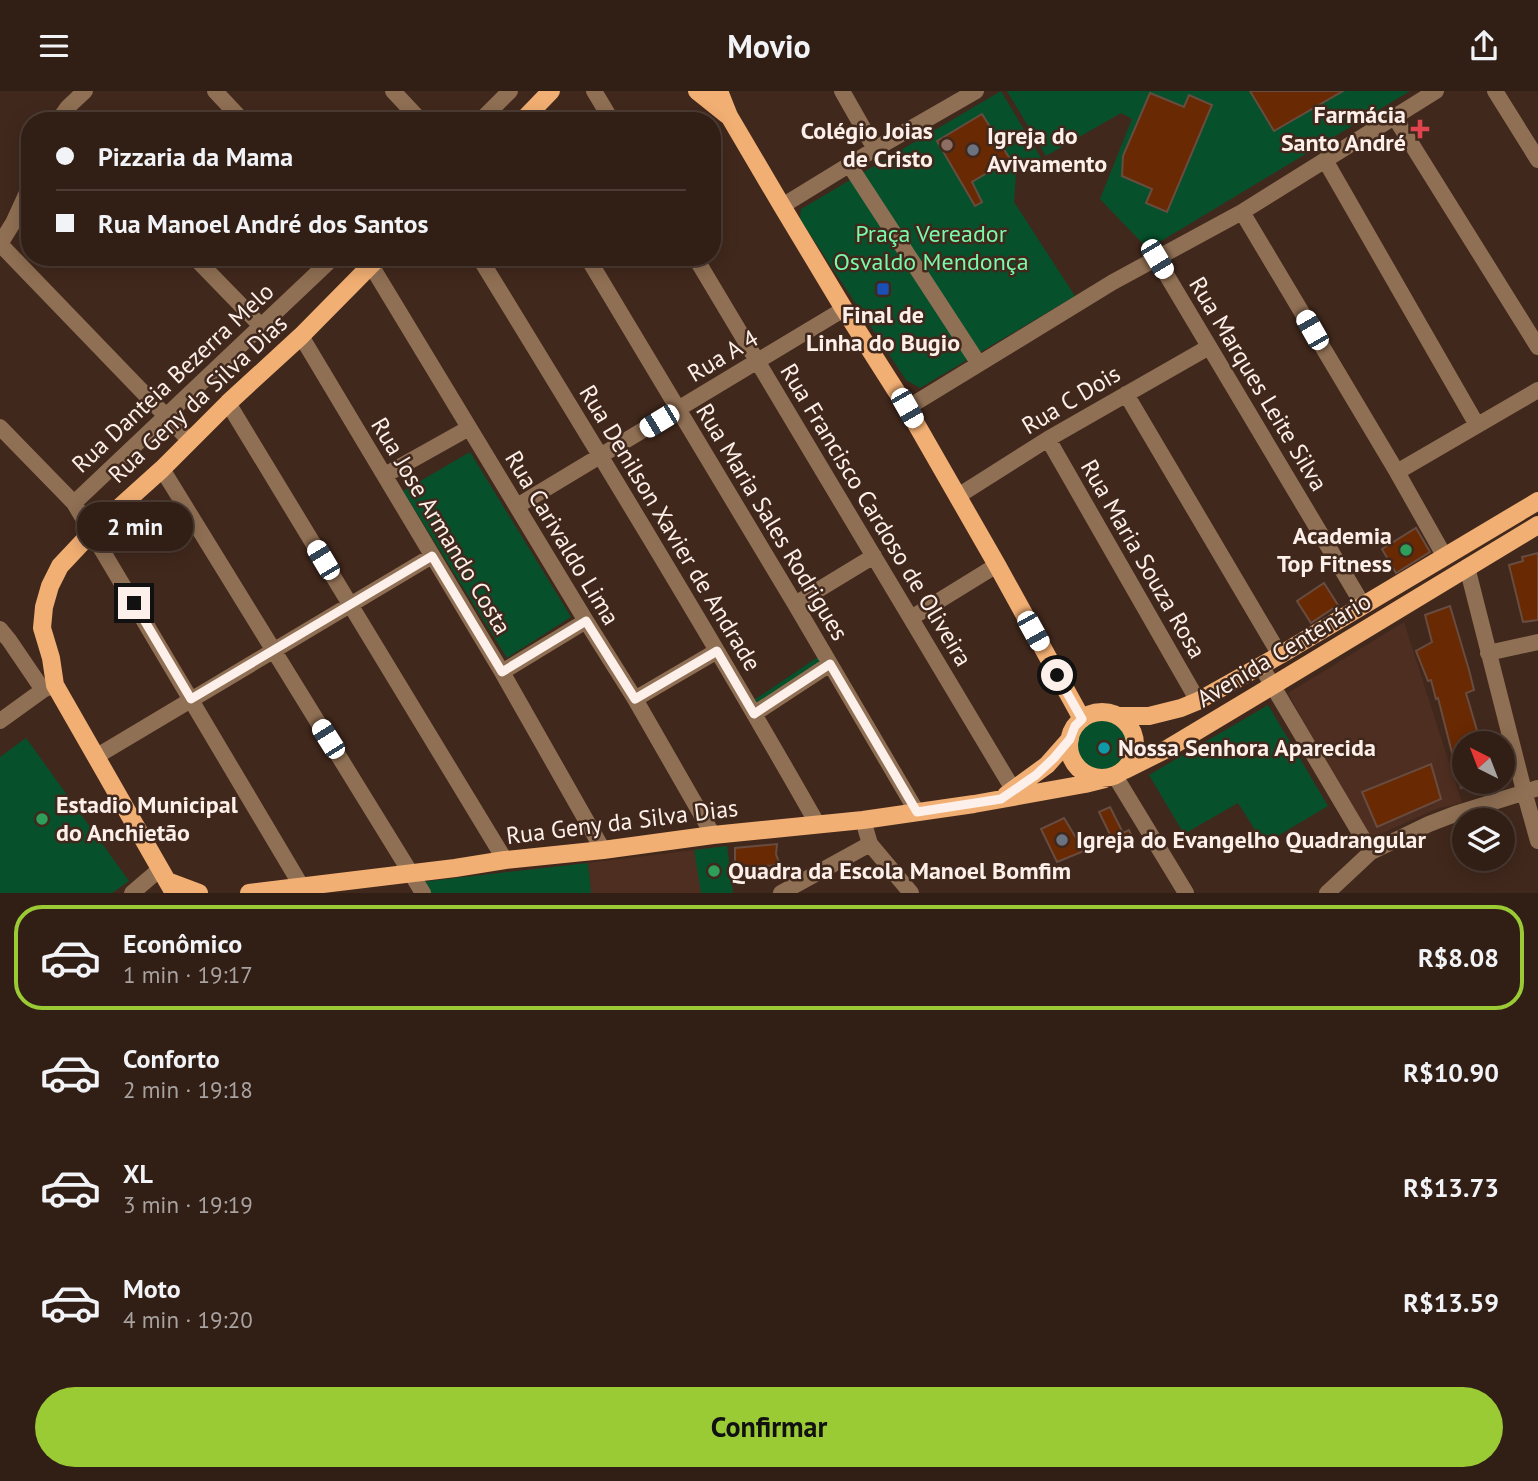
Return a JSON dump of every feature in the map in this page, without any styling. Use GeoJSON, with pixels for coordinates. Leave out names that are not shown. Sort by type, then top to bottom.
{"type":"FeatureCollection","features":[{"type":"Feature","properties":{"kind":"main road"},"geometry":{"type":"LineString","coordinates":[[531,112],[551,91]]}},
{"type":"Feature","properties":{"kind":"main road"},"geometry":{"type":"LineString","coordinates":[[697,91],[729,116]]}},
{"type":"Feature","properties":{"kind":"main road"},"geometry":{"type":"LineString","coordinates":[[719,91],[729,116],[782,206],[958,496],[1082,719]]}},
{"type":"Feature","properties":{"kind":"main road","name":"Rua Geny da Silva Dias"},"geometry":{"type":"LineString","coordinates":[[167,881],[97,756],[49,687],[51,658],[42,628],[50,586],[60,566],[92,531],[162,469],[301,336],[366,266]]}},
{"type":"Feature","properties":{"kind":"main road","name":"Avenida Centenário"},"geometry":{"type":"LineString","coordinates":[[1118,716],[1149,716],[1198,701],[1538,501]]}},
{"type":"Feature","properties":{"kind":"main road","name":"Avenida Centenário"},"geometry":{"type":"LineString","coordinates":[[1115,775],[1167,748],[1272,686],[1538,525]]}},
{"type":"Feature","properties":{"kind":"main road"},"geometry":{"type":"LineString","coordinates":[[1368,602],[1385,617]]}},
{"type":"Feature","properties":{"kind":"main road"},"geometry":{"type":"LineString","coordinates":[[1099,712],[1118,716],[1127,722],[1133,731],[1136,741],[1132,762],[1115,775],[1094,778],[1085,774],[1077,768],[1069,749],[1075,726],[1082,719],[1099,712]]}},
{"type":"Feature","properties":{"kind":"main road","name":"Rua Geny da Silva Dias"},"geometry":{"type":"LineString","coordinates":[[1010,795],[1047,765],[1070,739]]}},
{"type":"Feature","properties":{"kind":"main road","name":"Rua Geny da Silva Dias"},"geometry":{"type":"LineString","coordinates":[[249,893],[713,835],[863,820],[1085,784],[1115,775]]}},
{"type":"Feature","properties":{"kind":"main road"},"geometry":{"type":"LineString","coordinates":[[167,881],[199,893]]}},
{"type":"Feature","properties":{"kind":"street"},"geometry":{"type":"LineString","coordinates":[[66,112],[85,91]]}},
{"type":"Feature","properties":{"kind":"street"},"geometry":{"type":"LineString","coordinates":[[215,91],[235,112]]}},
{"type":"Feature","properties":{"kind":"street"},"geometry":{"type":"LineString","coordinates":[[393,91],[413,112]]}},
{"type":"Feature","properties":{"kind":"street"},"geometry":{"type":"LineString","coordinates":[[489,112],[510,91]]}},
{"type":"Feature","properties":{"kind":"street"},"geometry":{"type":"LineString","coordinates":[[594,91],[607,112]]}},
{"type":"Feature","properties":{"kind":"street"},"geometry":{"type":"LineString","coordinates":[[842,91],[875,149]]}},
{"type":"Feature","properties":{"kind":"street"},"geometry":{"type":"LineString","coordinates":[[782,206],[976,91]]}},
{"type":"Feature","properties":{"kind":"street"},"geometry":{"type":"LineString","coordinates":[[907,408],[1113,282],[1242,212],[1437,91]]}},
{"type":"Feature","properties":{"kind":"street"},"geometry":{"type":"LineString","coordinates":[[1495,91],[1538,160]]}},
{"type":"Feature","properties":{"kind":"street"},"geometry":{"type":"LineString","coordinates":[[1394,117],[1538,347]]}},
{"type":"Feature","properties":{"kind":"street"},"geometry":{"type":"LineString","coordinates":[[1325,160],[1477,425]]}},
{"type":"Feature","properties":{"kind":"street"},"geometry":{"type":"LineString","coordinates":[[850,166],[979,364]]}},
{"type":"Feature","properties":{"kind":"street"},"geometry":{"type":"LineString","coordinates":[[21,206],[0,244],[21,266]]}},
{"type":"Feature","properties":{"kind":"street"},"geometry":{"type":"LineString","coordinates":[[1242,212],[1445,557]]}},
{"type":"Feature","properties":{"kind":"street","name":"Rua Marques Leite Silva"},"geometry":{"type":"LineString","coordinates":[[1157,259],[1368,602]]}},
{"type":"Feature","properties":{"kind":"street"},"geometry":{"type":"LineString","coordinates":[[21,266],[190,441]]}},
{"type":"Feature","properties":{"kind":"street"},"geometry":{"type":"LineString","coordinates":[[203,266],[262,327]]}},
{"type":"Feature","properties":{"kind":"street","name":"Rua Danteia Bezerra Melo"},"geometry":{"type":"LineString","coordinates":[[74,503],[325,266]]}},
{"type":"Feature","properties":{"kind":"street","name":"Rua Carivaldo Lima"},"geometry":{"type":"LineString","coordinates":[[375,266],[469,428],[635,699],[713,835]]}},
{"type":"Feature","properties":{"kind":"street","name":"Rua Denilson Xavier de Andrade"},"geometry":{"type":"LineString","coordinates":[[485,266],[601,456],[818,825]]}},
{"type":"Feature","properties":{"kind":"street","name":"Rua Maria Sales Rodrigues"},"geometry":{"type":"LineString","coordinates":[[592,266],[917,812]]}},
{"type":"Feature","properties":{"kind":"street","name":"Rua Francisco Cardoso de Oliveira"},"geometry":{"type":"LineString","coordinates":[[700,266],[911,618],[1010,795]]}},
{"type":"Feature","properties":{"kind":"street","name":"Rua A 4"},"geometry":{"type":"LineString","coordinates":[[517,506],[844,309]]}},
{"type":"Feature","properties":{"kind":"street","name":"Rua Jose Armando Costa"},"geometry":{"type":"LineString","coordinates":[[301,336],[502,672],[603,850]]}},
{"type":"Feature","properties":{"kind":"street","name":"Rua C Dois"},"geometry":{"type":"LineString","coordinates":[[958,496],[1048,439],[1209,347]]}},
{"type":"Feature","properties":{"kind":"street"},"geometry":{"type":"LineString","coordinates":[[1397,472],[1538,390]]}},
{"type":"Feature","properties":{"kind":"street"},"geometry":{"type":"LineString","coordinates":[[1126,394],[1280,655]]}},
{"type":"Feature","properties":{"kind":"street"},"geometry":{"type":"LineString","coordinates":[[228,403],[505,860]]}},
{"type":"Feature","properties":{"kind":"street"},"geometry":{"type":"LineString","coordinates":[[0,427],[74,503],[302,887]]}},
{"type":"Feature","properties":{"kind":"street"},"geometry":{"type":"LineString","coordinates":[[385,475],[469,428]]}},
{"type":"Feature","properties":{"kind":"street","name":"Rua Maria Souza Rosa"},"geometry":{"type":"LineString","coordinates":[[1048,439],[1198,701]]}},
{"type":"Feature","properties":{"kind":"street"},"geometry":{"type":"LineString","coordinates":[[162,469],[423,893]]}},
{"type":"Feature","properties":{"kind":"street"},"geometry":{"type":"LineString","coordinates":[[97,756],[432,556]]}},
{"type":"Feature","properties":{"kind":"street"},"geometry":{"type":"LineString","coordinates":[[795,604],[874,556]]}},
{"type":"Feature","properties":{"kind":"street"},"geometry":{"type":"LineString","coordinates":[[911,618],[997,565]]}},
{"type":"Feature","properties":{"kind":"street"},"geometry":{"type":"LineString","coordinates":[[1466,567],[1488,653],[1531,790],[1538,841]]}},
{"type":"Feature","properties":{"kind":"street"},"geometry":{"type":"LineString","coordinates":[[502,672],[586,621]]}},
{"type":"Feature","properties":{"kind":"street"},"geometry":{"type":"LineString","coordinates":[[0,629],[49,687],[0,721]]}},
{"type":"Feature","properties":{"kind":"street"},"geometry":{"type":"LineString","coordinates":[[1488,653],[1538,642]]}},
{"type":"Feature","properties":{"kind":"street"},"geometry":{"type":"LineString","coordinates":[[635,699],[717,651]]}},
{"type":"Feature","properties":{"kind":"street"},"geometry":{"type":"LineString","coordinates":[[754,714],[830,664]]}},
{"type":"Feature","properties":{"kind":"street"},"geometry":{"type":"LineString","coordinates":[[1261,666],[1371,852]]}},
{"type":"Feature","properties":{"kind":"street"},"geometry":{"type":"LineString","coordinates":[[1115,775],[1184,892]]}},
{"type":"Feature","properties":{"kind":"street"},"geometry":{"type":"LineString","coordinates":[[1327,893],[1371,852],[1429,824],[1531,790]]}},
{"type":"Feature","properties":{"kind":"street"},"geometry":{"type":"LineString","coordinates":[[863,820],[870,844],[911,893]]}},
{"type":"Feature","properties":{"kind":"street"},"geometry":{"type":"LineString","coordinates":[[781,893],[870,844]]}},
{"type":"Feature","properties":{"kind":"street"},"geometry":{"type":"LineString","coordinates":[[132,893],[167,881]]}},
{"type":"Feature","properties":{"kind":"shaded area"},"geometry":{"type":"Polygon","coordinates":[[[1404,622],[1452,772],[1452,795],[1459,795],[1462,803],[1436,809],[1367,840],[1288,693],[1404,622]]]}},
{"type":"Feature","properties":{"kind":"shaded area"},"geometry":{"type":"Polygon","coordinates":[[[727,846],[733,893],[591,893],[588,863],[727,846]]]}},
{"type":"Feature","properties":{"kind":"green space","name":"Praça Vereador Osvaldo Mendonça"},"geometry":{"type":"Polygon","coordinates":[[[1001,91],[1041,158],[1016,173],[1014,202],[1075,296],[920,388],[906,380],[800,219],[801,209],[1001,91]]]}},
{"type":"Feature","properties":{"kind":"green space"},"geometry":{"type":"Polygon","coordinates":[[[1007,91],[1410,91],[1148,249],[1100,199],[1132,119],[1121,113],[1046,156],[1007,91]]]}},
{"type":"Feature","properties":{"kind":"green space"},"geometry":{"type":"Polygon","coordinates":[[[470,452],[571,617],[507,658],[403,491],[470,452]]]}},
{"type":"Feature","properties":{"kind":"green space"},"geometry":{"type":"Polygon","coordinates":[[[818,657],[822,663],[755,708],[754,700],[818,657]]]}},
{"type":"Feature","properties":{"kind":"green space"},"geometry":{"type":"Polygon","coordinates":[[[1268,705],[1328,806],[1264,844],[1238,803],[1184,834],[1149,775],[1268,705]]]}},
{"type":"Feature","properties":{"kind":"green space"},"geometry":{"type":"Polygon","coordinates":[[[1101,716],[1121,726],[1128,744],[1122,761],[1103,770],[1091,769],[1082,763],[1074,746],[1080,727],[1101,716]]]}},
{"type":"Feature","properties":{"kind":"green space","name":"Estadio Municipal do Anchietão"},"geometry":{"type":"Polygon","coordinates":[[[26,738],[129,881],[112,893],[0,893],[0,757],[26,738]]]}},
{"type":"Feature","properties":{"kind":"green space","name":"Quadra da Escola Manoel Bomfim"},"geometry":{"type":"Polygon","coordinates":[[[727,846],[733,893],[701,893],[694,850],[727,846]]]}},
{"type":"Feature","properties":{"kind":"green space"},"geometry":{"type":"Polygon","coordinates":[[[588,863],[591,893],[426,893],[421,882],[588,863]]]}},
{"type":"Feature","properties":{"kind":"building"},"geometry":{"type":"Polygon","coordinates":[[[1250,91],[1343,91],[1274,131],[1250,91]]]}},
{"type":"Feature","properties":{"kind":"building"},"geometry":{"type":"Polygon","coordinates":[[[1150,93],[1184,107],[1189,95],[1212,105],[1167,212],[1146,203],[1152,189],[1122,176],[1123,156],[1150,93]]]}},
{"type":"Feature","properties":{"kind":"building","name":"Igreja do Avivamento"},"geometry":{"type":"Polygon","coordinates":[[[982,114],[1010,159],[972,182],[982,202],[975,206],[937,141],[982,114]]]}},
{"type":"Feature","properties":{"kind":"building","name":"Academia Top Fitness"},"geometry":{"type":"Polygon","coordinates":[[[1416,528],[1430,552],[1396,573],[1382,549],[1416,528]]]}},
{"type":"Feature","properties":{"kind":"building"},"geometry":{"type":"Polygon","coordinates":[[[1538,553],[1538,620],[1523,622],[1509,565],[1523,561],[1522,557],[1538,553]]]}},
{"type":"Feature","properties":{"kind":"building"},"geometry":{"type":"Polygon","coordinates":[[[1324,583],[1338,605],[1311,623],[1297,601],[1324,583]]]}},
{"type":"Feature","properties":{"kind":"building"},"geometry":{"type":"Polygon","coordinates":[[[1450,606],[1474,690],[1466,693],[1477,731],[1452,731],[1452,753],[1438,698],[1436,699],[1431,680],[1428,681],[1416,651],[1432,642],[1425,615],[1450,606]]]}},
{"type":"Feature","properties":{"kind":"building"},"geometry":{"type":"Polygon","coordinates":[[[1431,764],[1441,799],[1377,827],[1362,792],[1431,764]]]}},
{"type":"Feature","properties":{"kind":"building"},"geometry":{"type":"Polygon","coordinates":[[[1110,807],[1123,833],[1129,830],[1134,841],[1117,849],[1099,812],[1110,807]]]}},
{"type":"Feature","properties":{"kind":"building","name":"Igreja do Evangelho Quadrangular"},"geometry":{"type":"Polygon","coordinates":[[[1064,818],[1084,851],[1057,862],[1041,829],[1064,818]]]}},
{"type":"Feature","properties":{"kind":"building"},"geometry":{"type":"Polygon","coordinates":[[[777,844],[776,854],[780,865],[735,868],[735,848],[777,844]]]}},
{"type":"Feature","properties":{"kind":"place","name":"Farmácia Santo André"},"geometry":{"type":"Point","coordinates":[1420,129]}},
{"type":"Feature","properties":{"kind":"place","name":"Colégio Joias de Cristo"},"geometry":{"type":"Point","coordinates":[947,145]}},
{"type":"Feature","properties":{"kind":"place","name":"Igreja do Avivamento"},"geometry":{"type":"Point","coordinates":[973,150]}},
{"type":"Feature","properties":{"kind":"place","name":"Final de Linha do Bugio"},"geometry":{"type":"Point","coordinates":[883,289]}},
{"type":"Feature","properties":{"kind":"place","name":"Academia Top Fitness"},"geometry":{"type":"Point","coordinates":[1406,550]}},
{"type":"Feature","properties":{"kind":"place","name":"Nossa Senhora Aparecida"},"geometry":{"type":"Point","coordinates":[1104,748]}},
{"type":"Feature","properties":{"kind":"place","name":"Estadio Municipal do Anchietão"},"geometry":{"type":"Point","coordinates":[42,819]}},
{"type":"Feature","properties":{"kind":"place","name":"Igreja do Evangelho Quadrangular"},"geometry":{"type":"Point","coordinates":[1062,840]}},
{"type":"Feature","properties":{"kind":"place","name":"Quadra da Escola Manoel Bomfim"},"geometry":{"type":"Point","coordinates":[714,871]}},
{"type":"Feature","properties":{"kind":"route"},"geometry":{"type":"LineString","coordinates":[[134,603],[191,699],[432,556],[502,672],[586,621],[635,699],[717,651],[754,714],[830,664],[917,812],[1001,799],[1047,765],[1070,739],[1075,726],[1082,719],[1057,675]]}}]}
